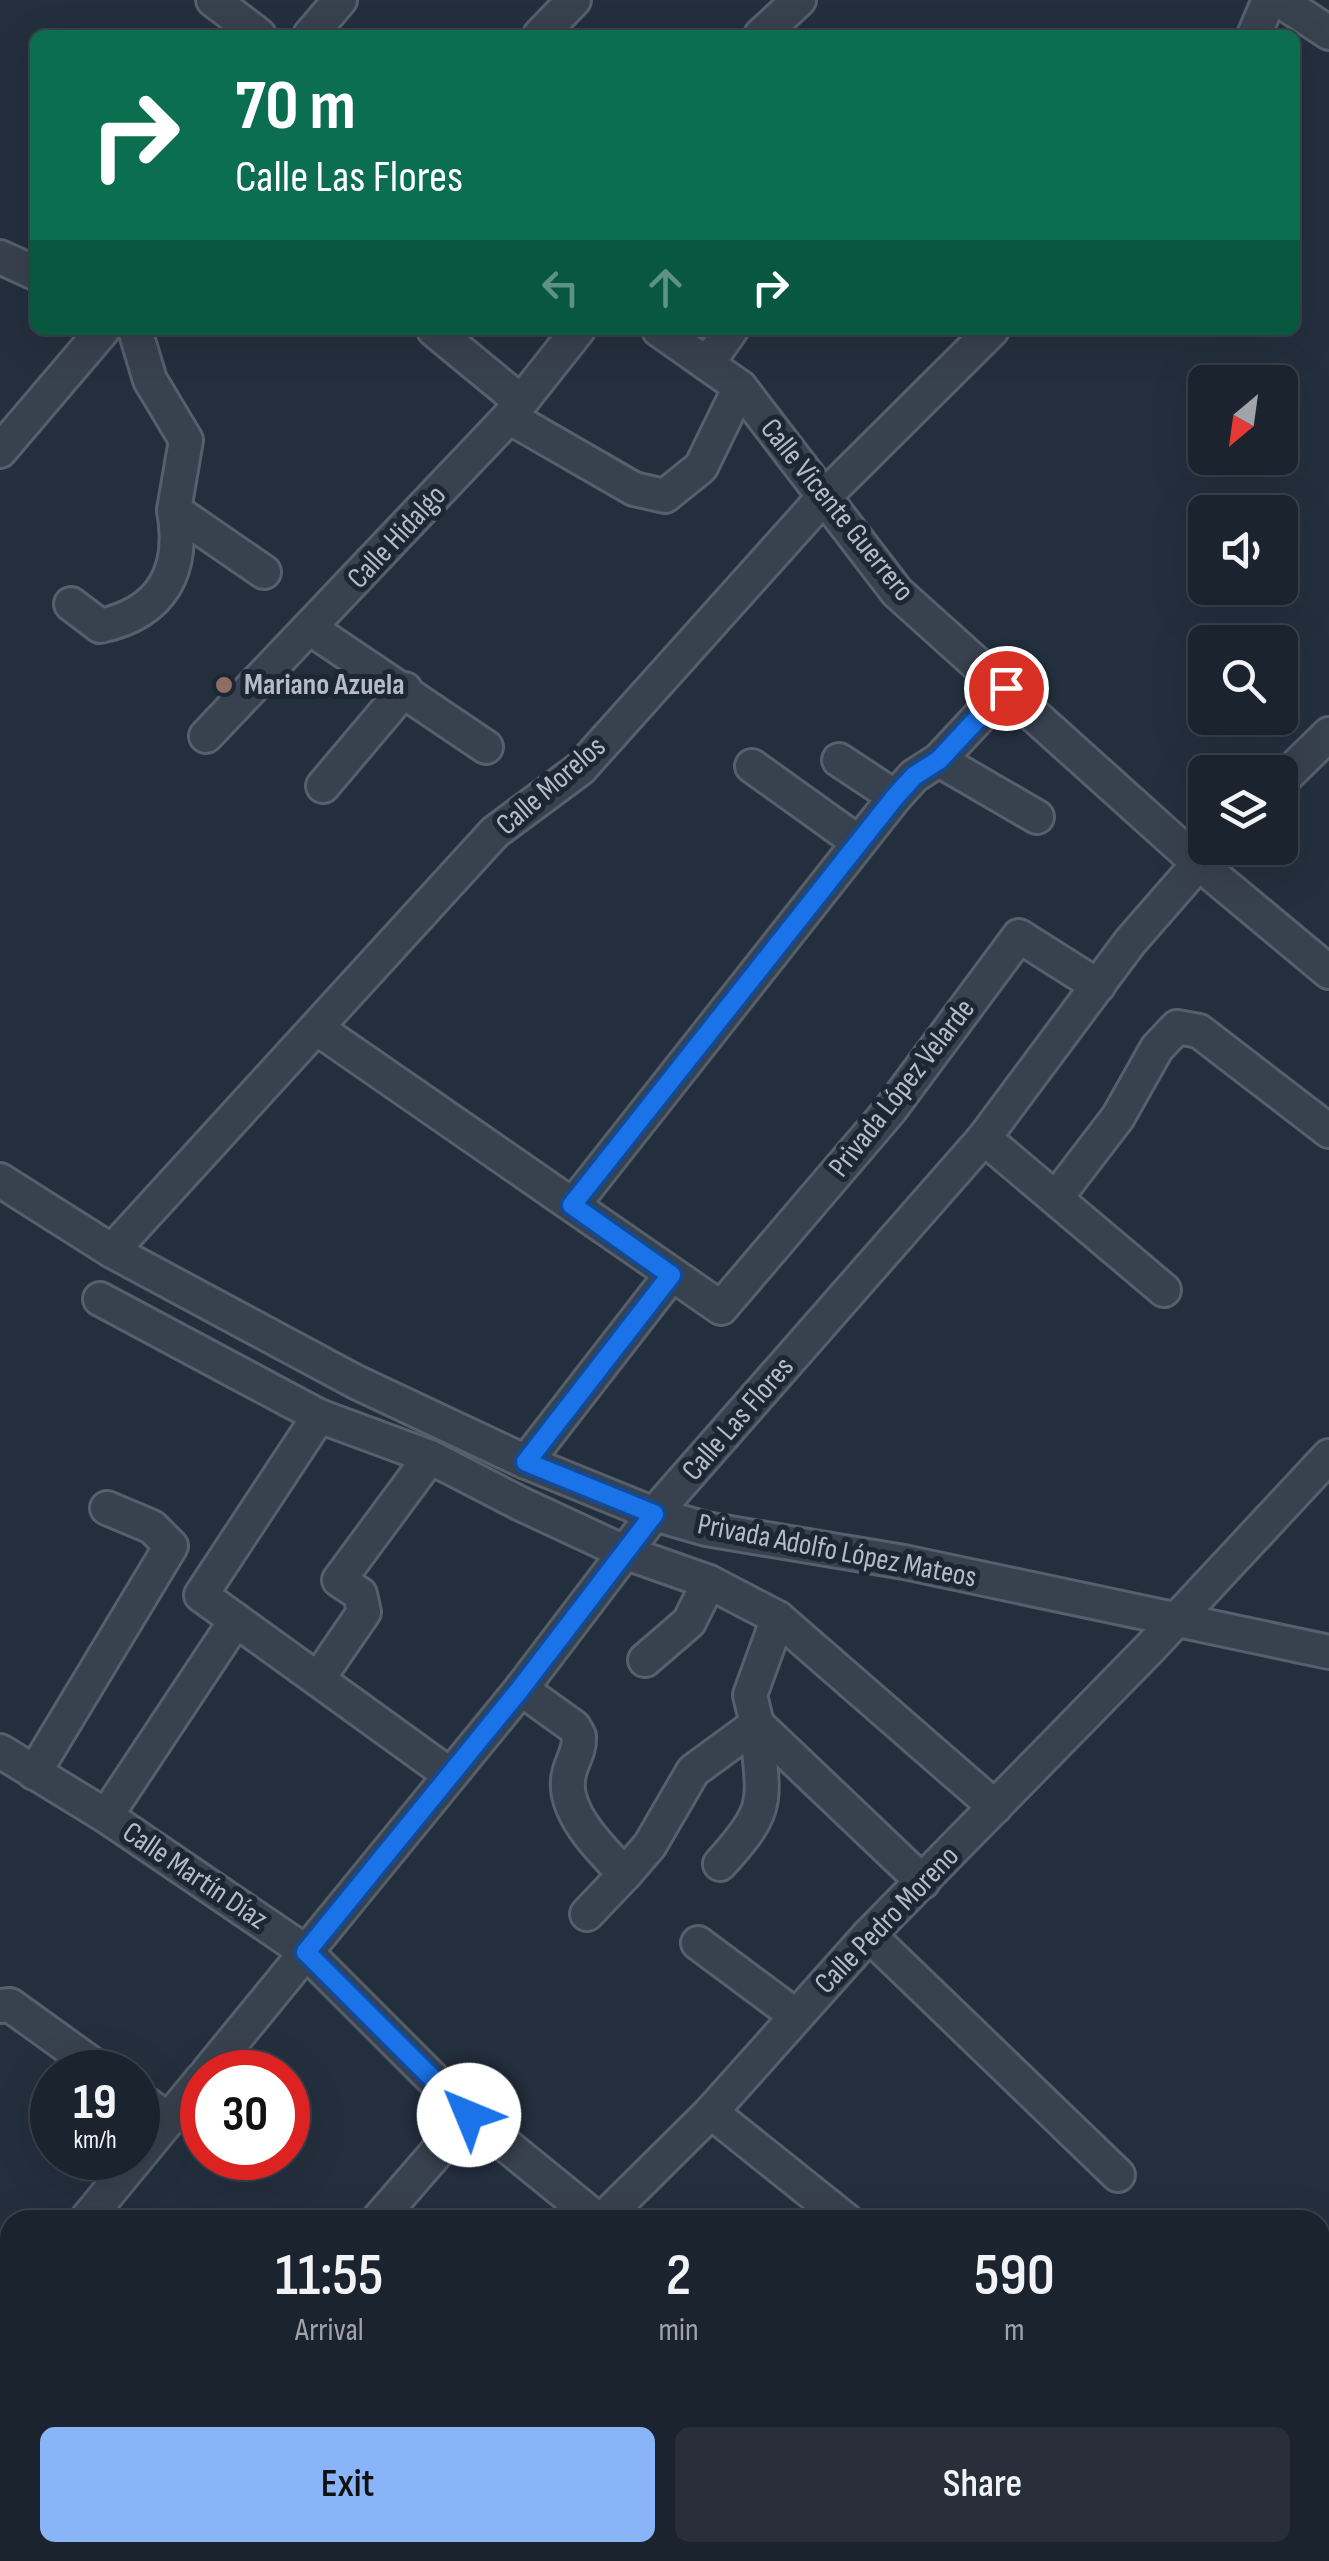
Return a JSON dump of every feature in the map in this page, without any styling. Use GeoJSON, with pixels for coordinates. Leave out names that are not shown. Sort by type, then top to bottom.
{"type":"FeatureCollection","features":[{"type":"Feature","properties":{"kind":"street"},"geometry":{"type":"LineString","coordinates":[[213,0],[253,30]]}},
{"type":"Feature","properties":{"kind":"street"},"geometry":{"type":"LineString","coordinates":[[314,30],[340,0]]}},
{"type":"Feature","properties":{"kind":"street"},"geometry":{"type":"LineString","coordinates":[[545,30],[574,0]]}},
{"type":"Feature","properties":{"kind":"street"},"geometry":{"type":"LineString","coordinates":[[766,30],[799,0]]}},
{"type":"Feature","properties":{"kind":"street"},"geometry":{"type":"LineString","coordinates":[[1256,30],[1269,0]]}},
{"type":"Feature","properties":{"kind":"street"},"geometry":{"type":"LineString","coordinates":[[1279,0],[1329,33]]}},
{"type":"Feature","properties":{"kind":"street"},"geometry":{"type":"LineString","coordinates":[[0,256],[30,271]]}},
{"type":"Feature","properties":{"kind":"street"},"geometry":{"type":"LineString","coordinates":[[0,451],[98,335]]}},
{"type":"Feature","properties":{"kind":"street"},"geometry":{"type":"LineString","coordinates":[[71,604],[100,626],[134,619],[168,580],[180,545],[174,510],[186,440],[150,380],[136,335]]}},
{"type":"Feature","properties":{"kind":"street"},"geometry":{"type":"LineString","coordinates":[[439,335],[514,409],[634,489],[665,496],[701,467],[740,387]]}},
{"type":"Feature","properties":{"kind":"street","name":"Calle Hidalgo"},"geometry":{"type":"LineString","coordinates":[[206,736],[311,629],[514,409],[574,335]]}},
{"type":"Feature","properties":{"kind":"street","name":"Calle Vicente Guerrero"},"geometry":{"type":"LineString","coordinates":[[665,335],[740,387],[897,592],[1188,842]]}},
{"type":"Feature","properties":{"kind":"street"},"geometry":{"type":"LineString","coordinates":[[707,364],[727,335]]}},
{"type":"Feature","properties":{"kind":"street","name":"Calle Morelos"},"geometry":{"type":"LineString","coordinates":[[112,1250],[495,832],[580,769],[823,498],[987,335]]}},
{"type":"Feature","properties":{"kind":"street"},"geometry":{"type":"LineString","coordinates":[[174,510],[264,572]]}},
{"type":"Feature","properties":{"kind":"street"},"geometry":{"type":"LineString","coordinates":[[311,629],[486,747]]}},
{"type":"Feature","properties":{"kind":"street"},"geometry":{"type":"LineString","coordinates":[[572,1205],[895,797],[914,776],[939,760],[1006,688]]}},
{"type":"Feature","properties":{"kind":"street"},"geometry":{"type":"LineString","coordinates":[[323,786],[405,689]]}},
{"type":"Feature","properties":{"kind":"street"},"geometry":{"type":"LineString","coordinates":[[1298,770],[1322,753]]}},
{"type":"Feature","properties":{"kind":"street"},"geometry":{"type":"LineString","coordinates":[[838,760],[895,797]]}},
{"type":"Feature","properties":{"kind":"street"},"geometry":{"type":"LineString","coordinates":[[939,760],[1037,817]]}},
{"type":"Feature","properties":{"kind":"street"},"geometry":{"type":"LineString","coordinates":[[752,766],[858,842]]}},
{"type":"Feature","properties":{"kind":"street","name":"Calle Las Flores"},"geometry":{"type":"LineString","coordinates":[[226,2050],[521,1688],[639,1534],[984,1138],[1098,986],[1196,865]]}},
{"type":"Feature","properties":{"kind":"street","name":"Calle Vicente Guerrero"},"geometry":{"type":"LineString","coordinates":[[1215,865],[1329,972]]}},
{"type":"Feature","properties":{"kind":"street","name":"Privada López Velarde"},"geometry":{"type":"LineString","coordinates":[[671,1275],[721,1308],[890,1110],[1019,936],[1098,986]]}},
{"type":"Feature","properties":{"kind":"street"},"geometry":{"type":"LineString","coordinates":[[1056,1198],[1118,1117],[1157,1048],[1177,1027],[1199,1031],[1329,1131]]}},
{"type":"Feature","properties":{"kind":"street"},"geometry":{"type":"LineString","coordinates":[[318,1029],[671,1275],[526,1462]]}},
{"type":"Feature","properties":{"kind":"street"},"geometry":{"type":"LineString","coordinates":[[984,1138],[1164,1290]]}},
{"type":"Feature","properties":{"kind":"street","name":"Privada Adolfo López Mateos"},"geometry":{"type":"LineString","coordinates":[[0,1180],[112,1250],[356,1382],[526,1462],[639,1534],[706,1529],[904,1562],[1329,1652]]}},
{"type":"Feature","properties":{"kind":"street"},"geometry":{"type":"LineString","coordinates":[[100,1299],[319,1416],[639,1534],[709,1582],[778,1618],[996,1807]]}},
{"type":"Feature","properties":{"kind":"street"},"geometry":{"type":"LineString","coordinates":[[319,1416],[201,1594],[450,1776]]}},
{"type":"Feature","properties":{"kind":"street","name":"Calle Pedro Moreno"},"geometry":{"type":"LineString","coordinates":[[610,2210],[711,2112],[869,1934],[1150,1648],[1172,1620],[1329,1456]]}},
{"type":"Feature","properties":{"kind":"street"},"geometry":{"type":"LineString","coordinates":[[318,1679],[364,1612],[360,1594],[339,1580],[430,1457]]}},
{"type":"Feature","properties":{"kind":"street"},"geometry":{"type":"LineString","coordinates":[[34,1773],[170,1546],[152,1528],[108,1508]]}},
{"type":"Feature","properties":{"kind":"street"},"geometry":{"type":"LineString","coordinates":[[645,1660],[689,1622],[709,1582]]}},
{"type":"Feature","properties":{"kind":"street"},"geometry":{"type":"LineString","coordinates":[[720,1864],[750,1830],[763,1806],[757,1724],[750,1695],[778,1618]]}},
{"type":"Feature","properties":{"kind":"street"},"geometry":{"type":"LineString","coordinates":[[106,1816],[236,1620]]}},
{"type":"Feature","properties":{"kind":"street"},"geometry":{"type":"LineString","coordinates":[[521,1688],[574,1727],[579,1736],[568,1777],[574,1804],[591,1839],[625,1874]]}},
{"type":"Feature","properties":{"kind":"street"},"geometry":{"type":"LineString","coordinates":[[587,1914],[650,1845],[694,1771],[757,1724]]}},
{"type":"Feature","properties":{"kind":"street"},"geometry":{"type":"LineString","coordinates":[[757,1724],[923,1882]]}},
{"type":"Feature","properties":{"kind":"street","name":"Calle Martín Díaz"},"geometry":{"type":"LineString","coordinates":[[0,1751],[106,1816],[306,1952],[469,2115],[588,2210]]}},
{"type":"Feature","properties":{"kind":"street"},"geometry":{"type":"LineString","coordinates":[[869,1934],[1118,2176]]}},
{"type":"Feature","properties":{"kind":"street"},"geometry":{"type":"LineString","coordinates":[[698,1943],[796,2016]]}},
{"type":"Feature","properties":{"kind":"street"},"geometry":{"type":"LineString","coordinates":[[0,2006],[10,2005],[72,2050]]}},
{"type":"Feature","properties":{"kind":"street"},"geometry":{"type":"LineString","coordinates":[[94,2210],[180,2106]]}},
{"type":"Feature","properties":{"kind":"street"},"geometry":{"type":"LineString","coordinates":[[711,2112],[834,2210]]}},
{"type":"Feature","properties":{"kind":"street"},"geometry":{"type":"LineString","coordinates":[[160,2114],[169,2120]]}},
{"type":"Feature","properties":{"kind":"street"},"geometry":{"type":"LineString","coordinates":[[387,2210],[469,2115]]}},
{"type":"Feature","properties":{"kind":"place","name":"Mariano Azuela"},"geometry":{"type":"Point","coordinates":[224,685]}},
{"type":"Feature","properties":{"kind":"route"},"geometry":{"type":"LineString","coordinates":[[469,2115],[306,1952],[521,1688],[654,1514],[526,1462],[671,1275],[572,1205],[895,797],[914,776],[939,760],[1006,688]]}}]}
